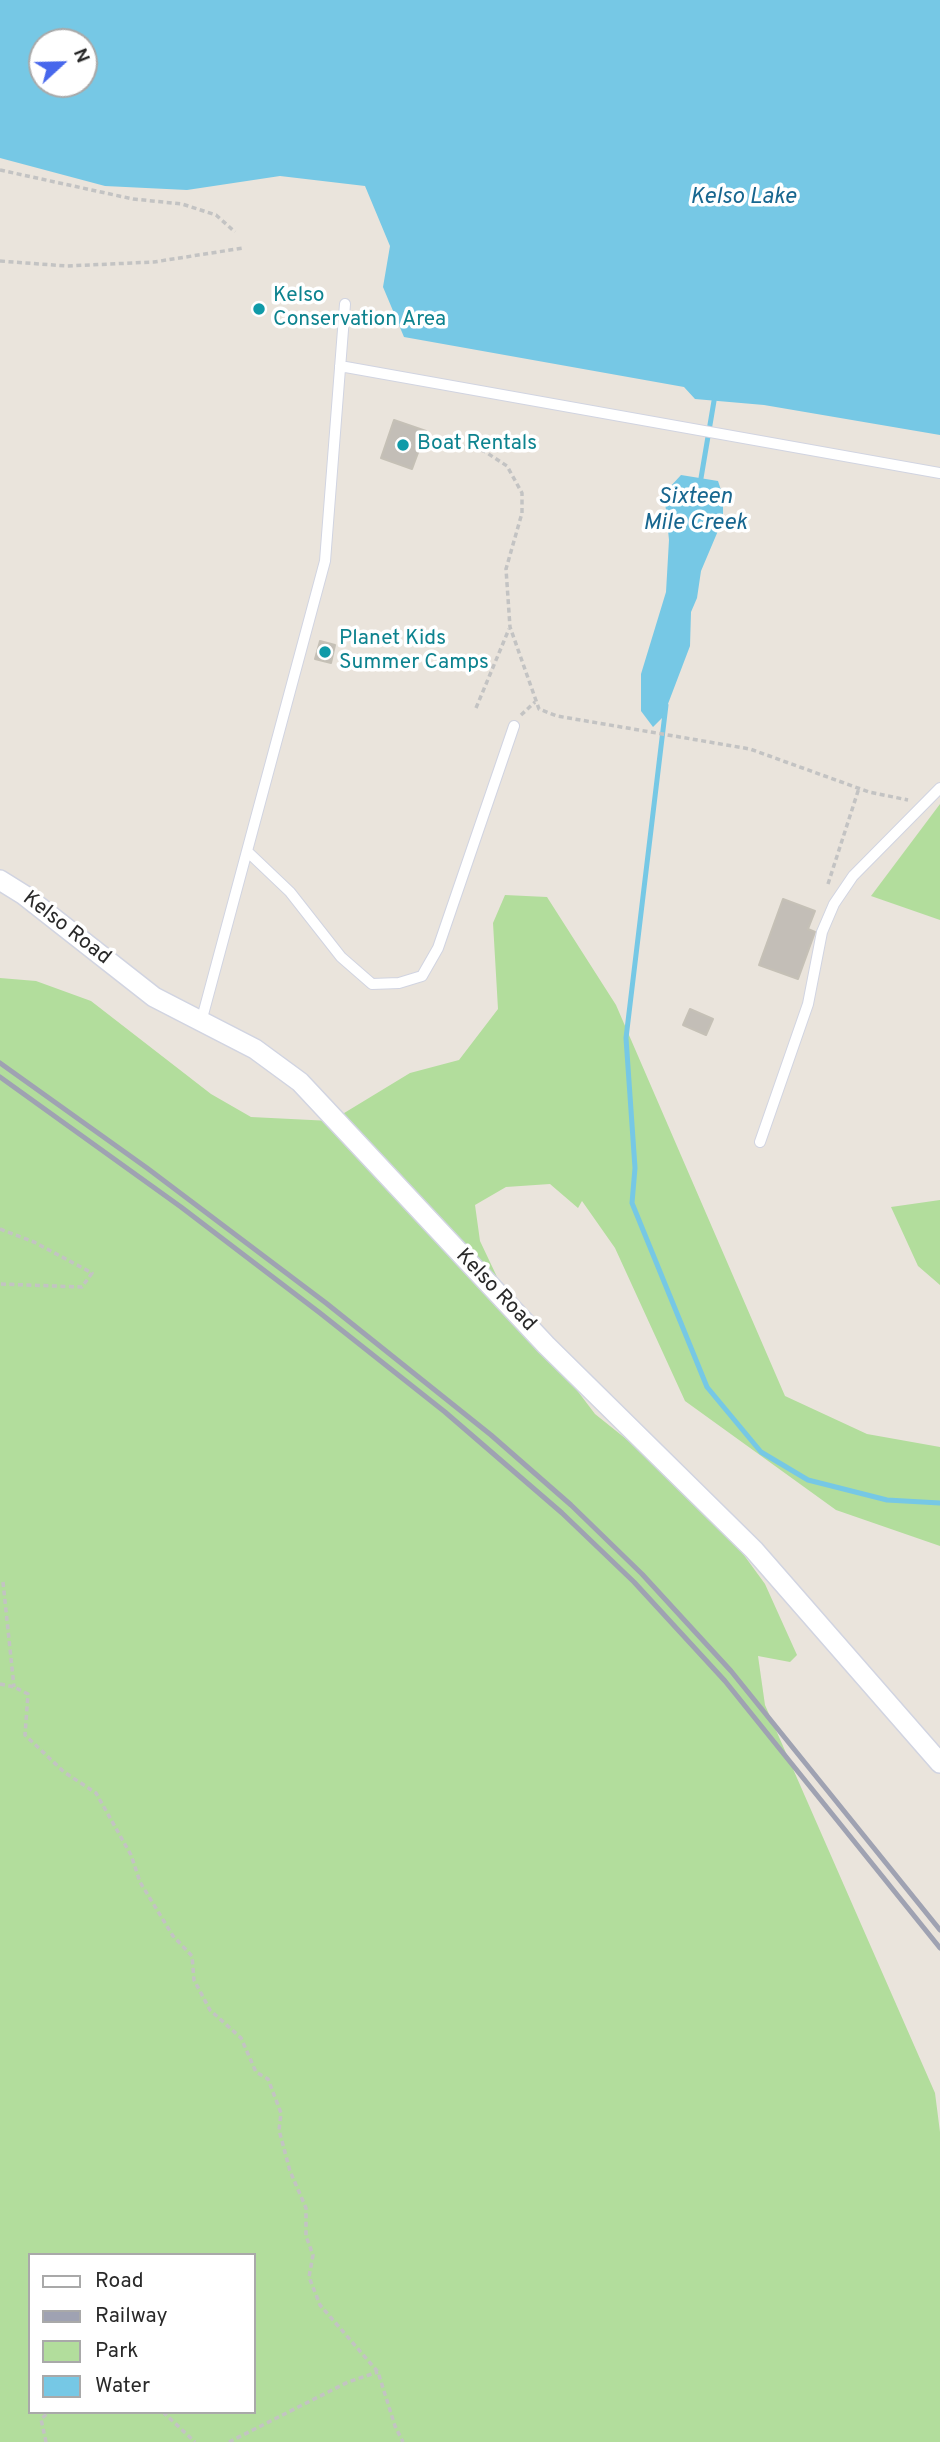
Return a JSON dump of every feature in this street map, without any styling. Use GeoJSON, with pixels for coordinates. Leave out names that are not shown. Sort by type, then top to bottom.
{"type":"FeatureCollection","features":[{"type":"Feature","properties":{"kind":"street","name":"Kelso Road"},"geometry":{"type":"LineString","coordinates":[[0,880],[24,895],[154,997],[255,1049],[300,1082],[547,1345],[754,1550],[940,1763]]}},
{"type":"Feature","properties":{"kind":"lane"},"geometry":{"type":"LineString","coordinates":[[201,1022],[325,561],[345,304]]}},
{"type":"Feature","properties":{"kind":"lane"},"geometry":{"type":"LineString","coordinates":[[341,366],[940,473]]}},
{"type":"Feature","properties":{"kind":"lane"},"geometry":{"type":"LineString","coordinates":[[248,853],[290,892],[341,957],[372,984],[399,983],[422,976],[438,948],[514,726]]}},
{"type":"Feature","properties":{"kind":"lane"},"geometry":{"type":"LineString","coordinates":[[760,1142],[808,1004],[822,932],[834,904],[853,876],[940,788]]}},
{"type":"Feature","properties":{"kind":"path"},"geometry":{"type":"LineString","coordinates":[[0,170],[133,199],[181,204],[216,215],[235,232]]}},
{"type":"Feature","properties":{"kind":"path"},"geometry":{"type":"LineString","coordinates":[[0,261],[67,266],[154,262],[243,248]]}},
{"type":"Feature","properties":{"kind":"path"},"geometry":{"type":"LineString","coordinates":[[465,444],[485,450],[507,466],[522,493],[522,513],[506,569],[510,627],[539,709],[557,716],[750,749],[859,788],[924,804]]}},
{"type":"Feature","properties":{"kind":"path"},"geometry":{"type":"LineString","coordinates":[[476,708],[510,627]]}},
{"type":"Feature","properties":{"kind":"path"},"geometry":{"type":"LineString","coordinates":[[514,726],[523,711],[535,702]]}},
{"type":"Feature","properties":{"kind":"path"},"geometry":{"type":"LineString","coordinates":[[828,884],[859,788]]}},
{"type":"Feature","properties":{"kind":"path"},"geometry":{"type":"LineString","coordinates":[[0,1229],[34,1242],[92,1273],[82,1287],[0,1284]]}},
{"type":"Feature","properties":{"kind":"path"},"geometry":{"type":"LineString","coordinates":[[3,1581],[15,1687]]}},
{"type":"Feature","properties":{"kind":"path"},"geometry":{"type":"LineString","coordinates":[[0,1684],[15,1687],[28,1694],[25,1735],[64,1772],[96,1793],[131,1855],[140,1882],[173,1936],[192,1956],[194,1980],[210,2011],[241,2038],[256,2072],[268,2079],[281,2113],[279,2130],[290,2171],[306,2208],[306,2236],[313,2255],[309,2277],[320,2305],[378,2372],[394,2426],[403,2442]]}},
{"type":"Feature","properties":{"kind":"path"},"geometry":{"type":"LineString","coordinates":[[229,2442],[348,2382],[378,2372]]}},
{"type":"Feature","properties":{"kind":"path"},"geometry":{"type":"LineString","coordinates":[[46,2442],[41,2419],[47,2414]]}},
{"type":"Feature","properties":{"kind":"path"},"geometry":{"type":"LineString","coordinates":[[165,2414],[195,2442]]}},
{"type":"Feature","properties":{"kind":"green space"},"geometry":{"type":"Polygon","coordinates":[[[940,804],[940,920],[871,896],[940,804]]]}},
{"type":"Feature","properties":{"kind":"green space"},"geometry":{"type":"Polygon","coordinates":[[[505,895],[547,897],[616,1005],[785,1396],[867,1434],[940,1447],[940,1546],[836,1510],[685,1401],[615,1248],[582,1201],[578,1208],[550,1184],[506,1187],[475,1205],[480,1241],[507,1298],[595,1414],[706,1503],[765,1584],[797,1655],[790,1662],[758,1656],[765,1705],[935,2093],[940,2132],[940,2442],[0,2442],[0,978],[36,981],[91,1001],[211,1094],[251,1117],[331,1121],[410,1073],[459,1060],[498,1009],[493,923],[505,895]]]}},
{"type":"Feature","properties":{"kind":"green space"},"geometry":{"type":"Polygon","coordinates":[[[940,1200],[940,1285],[918,1266],[891,1207],[940,1200]]]}},
{"type":"Feature","properties":{"kind":"water","name":"Kelso Lake"},"geometry":{"type":"Polygon","coordinates":[[[0,0],[940,0],[940,435],[764,405],[695,399],[684,387],[404,337],[383,287],[390,246],[365,186],[280,176],[187,190],[105,186],[0,158],[0,0]]]}},
{"type":"Feature","properties":{"kind":"water","name":"Sixteen Mile Creek"},"geometry":{"type":"Polygon","coordinates":[[[681,475],[718,481],[723,496],[723,519],[701,571],[697,598],[691,612],[690,646],[663,717],[653,727],[641,711],[641,674],[666,592],[669,540],[665,501],[669,488],[681,475]]]}},
{"type":"Feature","properties":{"kind":"building","name":"Boat Rentals"},"geometry":{"type":"Polygon","coordinates":[[[394,420],[426,431],[412,469],[381,458],[394,420]]]}},
{"type":"Feature","properties":{"kind":"building","name":"Planet Kids Summer Camps"},"geometry":{"type":"Polygon","coordinates":[[[320,641],[335,645],[331,663],[315,659],[320,641]]]}},
{"type":"Feature","properties":{"kind":"building"},"geometry":{"type":"Polygon","coordinates":[[[783,899],[815,911],[808,929],[815,932],[798,979],[759,965],[783,899]]]}},
{"type":"Feature","properties":{"kind":"building"},"geometry":{"type":"Polygon","coordinates":[[[690,1009],[713,1019],[706,1035],[683,1025],[690,1009]]]}},
{"type":"Feature","properties":{"kind":"waterway"},"geometry":{"type":"LineString","coordinates":[[700,484],[714,401]]}},
{"type":"Feature","properties":{"kind":"waterway"},"geometry":{"type":"LineString","coordinates":[[666,705],[626,1038],[635,1168],[632,1203],[707,1387],[761,1452],[808,1480],[887,1500],[940,1503]]}},
{"type":"Feature","properties":{"kind":"railway"},"geometry":{"type":"LineString","coordinates":[[0,1063],[147,1168],[326,1303],[491,1435],[571,1505],[642,1574],[731,1671],[940,1930]]}},
{"type":"Feature","properties":{"kind":"railway"},"geometry":{"type":"LineString","coordinates":[[0,1077],[181,1207],[320,1313],[445,1412],[562,1513],[634,1582],[725,1681],[940,1948]]}},
{"type":"Feature","properties":{"kind":"place","name":"Kelso Conservation Area"},"geometry":{"type":"Point","coordinates":[259,309]}},
{"type":"Feature","properties":{"kind":"place","name":"Boat Rentals"},"geometry":{"type":"Point","coordinates":[403,445]}},
{"type":"Feature","properties":{"kind":"place","name":"Planet Kids Summer Camps"},"geometry":{"type":"Point","coordinates":[325,652]}}]}
